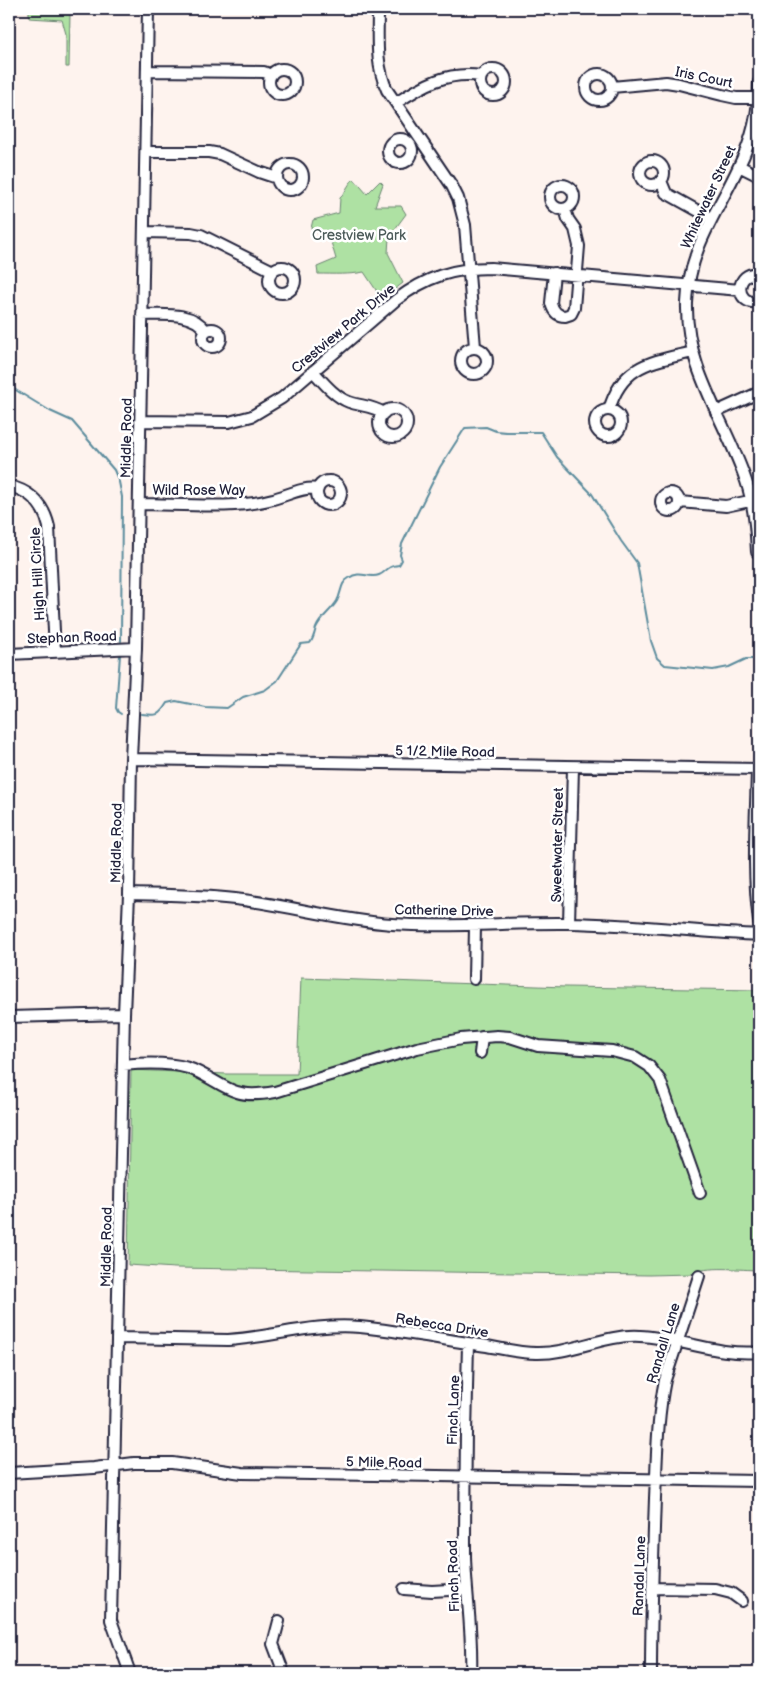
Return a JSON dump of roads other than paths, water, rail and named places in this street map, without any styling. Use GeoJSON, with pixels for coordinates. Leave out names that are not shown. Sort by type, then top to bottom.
{"type":"FeatureCollection","features":[{"type":"Feature","properties":{"kind":"street","name":"Middle Road"},"geometry":{"type":"LineString","coordinates":[[130,1673],[111,1620],[124,1014],[136,648],[148,9]]}},
{"type":"Feature","properties":{"kind":"street"},"geometry":{"type":"LineString","coordinates":[[378,9],[379,69],[387,90],[452,186],[458,198],[465,225],[475,347]]}},
{"type":"Feature","properties":{"kind":"street"},"geometry":{"type":"LineString","coordinates":[[147,71],[264,72],[271,76]]}},
{"type":"Feature","properties":{"kind":"street"},"geometry":{"type":"LineString","coordinates":[[396,103],[418,88],[441,78],[467,74],[481,76]]}},
{"type":"Feature","properties":{"kind":"street","name":"Iris Court"},"geometry":{"type":"LineString","coordinates":[[612,87],[666,82],[736,98],[759,98]]}},
{"type":"Feature","properties":{"kind":"street","name":"Whitewater Street"},"geometry":{"type":"LineString","coordinates":[[757,552],[755,500],[700,375],[692,352],[688,322],[689,285],[697,249],[711,218],[739,166],[752,132],[759,98],[759,82]]}},
{"type":"Feature","properties":{"kind":"street"},"geometry":{"type":"LineString","coordinates":[[411,146],[421,140]]}},
{"type":"Feature","properties":{"kind":"street"},"geometry":{"type":"LineString","coordinates":[[146,152],[209,152],[220,154],[277,178]]}},
{"type":"Feature","properties":{"kind":"street"},"geometry":{"type":"LineString","coordinates":[[739,166],[759,176]]}},
{"type":"Feature","properties":{"kind":"street"},"geometry":{"type":"LineString","coordinates":[[661,181],[666,193],[711,218]]}},
{"type":"Feature","properties":{"kind":"street"},"geometry":{"type":"LineString","coordinates":[[554,273],[551,303],[554,311],[560,316],[568,315],[574,308],[579,246],[575,229],[568,219],[565,209]]}},
{"type":"Feature","properties":{"kind":"street"},"geometry":{"type":"LineString","coordinates":[[144,232],[201,235],[273,271]]}},
{"type":"Feature","properties":{"kind":"street","name":"Crestview Park Drive"},"geometry":{"type":"LineString","coordinates":[[140,421],[229,422],[263,411],[278,401],[409,290],[438,276],[468,268],[554,273],[740,290]]}},
{"type":"Feature","properties":{"kind":"street"},"geometry":{"type":"LineString","coordinates":[[759,274],[750,274],[740,285],[744,298],[752,303],[759,302]]}},
{"type":"Feature","properties":{"kind":"street"},"geometry":{"type":"LineString","coordinates":[[142,315],[184,317],[200,322],[206,331]]}},
{"type":"Feature","properties":{"kind":"street"},"geometry":{"type":"LineString","coordinates":[[609,410],[612,399],[620,385],[632,372],[650,363],[692,352]]}},
{"type":"Feature","properties":{"kind":"street"},"geometry":{"type":"LineString","coordinates":[[313,371],[342,399],[384,412]]}},
{"type":"Feature","properties":{"kind":"street"},"geometry":{"type":"LineString","coordinates":[[716,412],[759,392]]}},
{"type":"Feature","properties":{"kind":"street","name":"High Hill Circle"},"geometry":{"type":"LineString","coordinates":[[9,486],[18,488],[33,497],[39,503],[47,518],[55,652]]}},
{"type":"Feature","properties":{"kind":"street","name":"Wild Rose Way"},"geometry":{"type":"LineString","coordinates":[[138,504],[239,505],[272,500],[310,488],[318,489]]}},
{"type":"Feature","properties":{"kind":"street"},"geometry":{"type":"LineString","coordinates":[[680,502],[726,506],[755,500]]}},
{"type":"Feature","properties":{"kind":"street","name":"Stephan Road"},"geometry":{"type":"LineString","coordinates":[[9,654],[136,648]]}},
{"type":"Feature","properties":{"kind":"street","name":"5 1/2 Mile Road"},"geometry":{"type":"LineString","coordinates":[[131,758],[758,769]]}},
{"type":"Feature","properties":{"kind":"street","name":"Sweetwater Street"},"geometry":{"type":"LineString","coordinates":[[569,923],[573,767]]}},
{"type":"Feature","properties":{"kind":"street"},"geometry":{"type":"LineString","coordinates":[[758,769],[756,887],[759,921]]}},
{"type":"Feature","properties":{"kind":"street","name":"Catherine Drive"},"geometry":{"type":"LineString","coordinates":[[129,894],[209,896],[236,899],[390,924],[475,926],[569,923],[646,926],[759,935]]}},
{"type":"Feature","properties":{"kind":"street"},"geometry":{"type":"LineString","coordinates":[[474,979],[475,926]]}},
{"type":"Feature","properties":{"kind":"street"},"geometry":{"type":"LineString","coordinates":[[9,1017],[124,1014]]}},
{"type":"Feature","properties":{"kind":"street"},"geometry":{"type":"LineString","coordinates":[[480,1053],[482,1037]]}},
{"type":"Feature","properties":{"kind":"street"},"geometry":{"type":"LineString","coordinates":[[123,1064],[165,1064],[189,1068],[237,1092],[255,1095],[275,1092],[417,1048],[461,1039],[510,1037],[538,1046],[612,1051],[635,1057],[649,1066],[660,1080],[700,1193]]}},
{"type":"Feature","properties":{"kind":"street","name":"Randall Lane"},"geometry":{"type":"LineString","coordinates":[[656,1480],[665,1380],[699,1276]]}},
{"type":"Feature","properties":{"kind":"street","name":"Rebecca Drive"},"geometry":{"type":"LineString","coordinates":[[118,1338],[228,1340],[244,1339],[295,1329],[338,1326],[379,1329],[533,1353],[562,1351],[625,1336],[652,1337],[722,1352],[759,1352]]}},
{"type":"Feature","properties":{"kind":"street","name":"Finch Lane"},"geometry":{"type":"LineString","coordinates":[[464,1477],[468,1343]]}},
{"type":"Feature","properties":{"kind":"street","name":"5 Mile Road"},"geometry":{"type":"LineString","coordinates":[[9,1473],[134,1463],[172,1463],[242,1473],[759,1481]]}},
{"type":"Feature","properties":{"kind":"street","name":"Finch Road"},"geometry":{"type":"LineString","coordinates":[[464,1477],[466,1589],[471,1638],[471,1673]]}},
{"type":"Feature","properties":{"kind":"street","name":"Randal Lane"},"geometry":{"type":"LineString","coordinates":[[651,1673],[656,1480]]}},
{"type":"Feature","properties":{"kind":"street"},"geometry":{"type":"LineString","coordinates":[[652,1588],[715,1589],[731,1593],[742,1601]]}},
{"type":"Feature","properties":{"kind":"street"},"geometry":{"type":"LineString","coordinates":[[404,1590],[466,1589]]}},
{"type":"Feature","properties":{"kind":"street"},"geometry":{"type":"LineString","coordinates":[[279,1622],[273,1644],[284,1673]]}},
{"type":"Feature","properties":{"kind":"waterway"},"geometry":{"type":"LineString","coordinates":[[9,386],[50,411],[72,421],[114,470],[122,497],[121,641]]}},
{"type":"Feature","properties":{"kind":"waterway"},"geometry":{"type":"LineString","coordinates":[[142,714],[157,714],[167,703],[176,701],[205,707],[227,708],[243,697],[265,690],[277,681],[301,644],[310,643],[318,624],[339,598],[346,580],[357,575],[379,575],[389,568],[399,565],[402,560],[400,555],[402,544],[440,467],[465,428],[486,427],[506,432],[541,432],[557,457],[592,494],[637,563],[651,641],[657,658],[665,665],[713,670],[729,667],[746,659],[759,659]]}},
{"type":"Feature","properties":{"kind":"waterway"},"geometry":{"type":"LineString","coordinates":[[120,655],[116,708],[121,714]]}},
{"type":"Feature","properties":{"kind":"park label","name":"Crestview Park"},"geometry":{"type":"Point","coordinates":[359,235]}}]}
